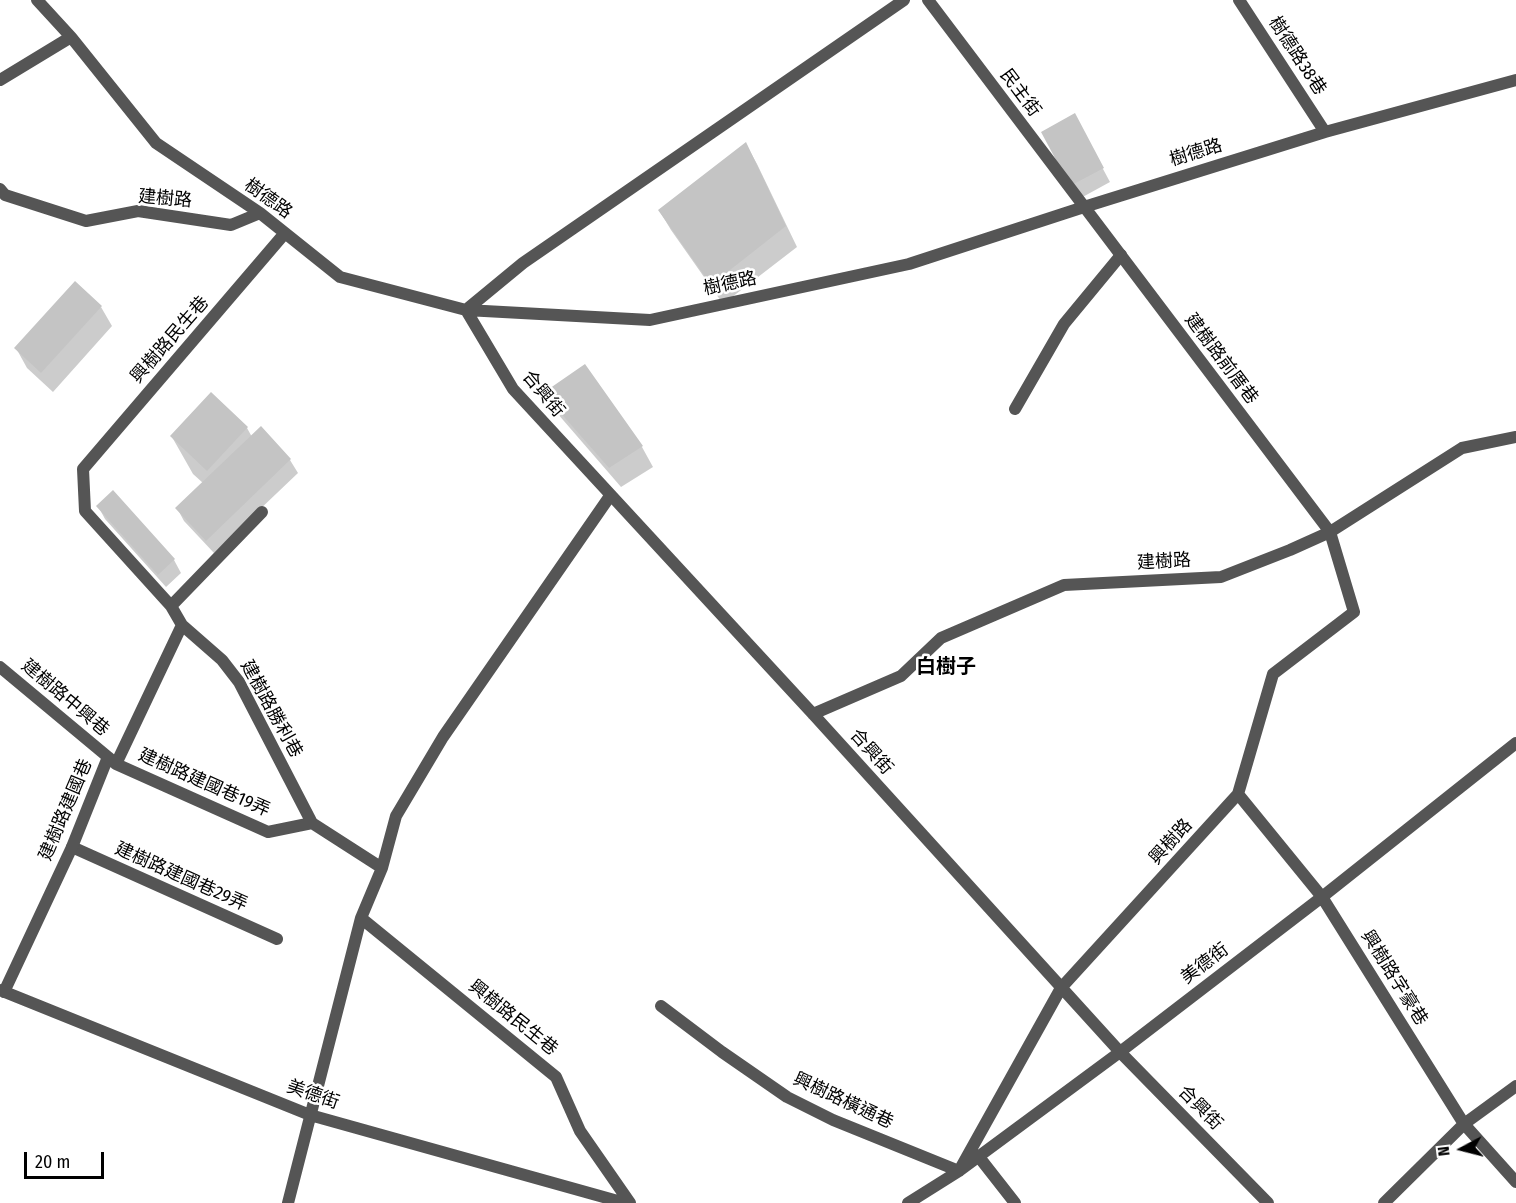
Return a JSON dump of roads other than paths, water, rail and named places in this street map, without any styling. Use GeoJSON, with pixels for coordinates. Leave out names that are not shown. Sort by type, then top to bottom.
{"type":"FeatureCollection","features":[{"type":"Feature","properties":{"kind":"street","name":"樹德路"},"geometry":{"type":"LineString","coordinates":[[37,0],[71,37],[156,143],[260,213],[340,277],[466,310],[650,320],[909,264],[1324,132],[1516,80]]}},
{"type":"Feature","properties":{"kind":"street"},"geometry":{"type":"LineString","coordinates":[[466,310],[523,263],[904,0]]}},
{"type":"Feature","properties":{"kind":"street","name":"民主街"},"geometry":{"type":"LineString","coordinates":[[928,0],[1084,207]]}},
{"type":"Feature","properties":{"kind":"street","name":"樹德路38巷"},"geometry":{"type":"LineString","coordinates":[[1239,0],[1324,132]]}},
{"type":"Feature","properties":{"kind":"street"},"geometry":{"type":"LineString","coordinates":[[0,80],[71,37]]}},
{"type":"Feature","properties":{"kind":"street","name":"建樹路"},"geometry":{"type":"LineString","coordinates":[[0,189],[5,195],[86,221],[138,212],[231,225],[260,213]]}},
{"type":"Feature","properties":{"kind":"street","name":"建樹路前厝巷"},"geometry":{"type":"LineString","coordinates":[[1084,207],[1330,532]]}},
{"type":"Feature","properties":{"kind":"street","name":"興樹路民生巷"},"geometry":{"type":"LineString","coordinates":[[83,469],[285,233]]}},
{"type":"Feature","properties":{"kind":"street"},"geometry":{"type":"LineString","coordinates":[[1015,409],[1064,324],[1121,255]]}},
{"type":"Feature","properties":{"kind":"street","name":"合興街"},"geometry":{"type":"LineString","coordinates":[[466,310],[513,389],[813,714],[1119,1052],[1268,1203]]}},
{"type":"Feature","properties":{"kind":"street","name":"建樹路"},"geometry":{"type":"LineString","coordinates":[[813,714],[901,675],[941,638],[1064,585],[1221,577],[1330,532],[1462,448],[1516,437]]}},
{"type":"Feature","properties":{"kind":"street","name":"建樹路勝利巷"},"geometry":{"type":"LineString","coordinates":[[83,469],[85,511],[171,606],[182,625],[222,660],[239,682],[312,823],[382,868]]}},
{"type":"Feature","properties":{"kind":"street"},"geometry":{"type":"LineString","coordinates":[[288,1203],[362,918],[382,868],[396,816],[443,737],[610,496]]}},
{"type":"Feature","properties":{"kind":"street"},"geometry":{"type":"LineString","coordinates":[[171,606],[262,512]]}},
{"type":"Feature","properties":{"kind":"street","name":"興樹路"},"geometry":{"type":"LineString","coordinates":[[960,1171],[1061,988],[1238,795],[1273,674],[1354,612],[1330,532]]}},
{"type":"Feature","properties":{"kind":"street","name":"建樹路建國巷"},"geometry":{"type":"LineString","coordinates":[[2,991],[112,761],[182,625]]}},
{"type":"Feature","properties":{"kind":"street","name":"建樹路中興巷"},"geometry":{"type":"LineString","coordinates":[[0,667],[112,761]]}},
{"type":"Feature","properties":{"kind":"street","name":"美德街"},"geometry":{"type":"LineString","coordinates":[[908,1203],[960,1171],[1119,1052],[1322,897],[1516,743]]}},
{"type":"Feature","properties":{"kind":"street","name":"建樹路建國巷19弄"},"geometry":{"type":"LineString","coordinates":[[112,761],[268,832],[312,823]]}},
{"type":"Feature","properties":{"kind":"street","name":"興樹路字豪巷"},"geometry":{"type":"LineString","coordinates":[[1238,795],[1322,897],[1464,1124],[1516,1182]]}},
{"type":"Feature","properties":{"kind":"street","name":"建樹路建國巷29弄"},"geometry":{"type":"LineString","coordinates":[[72,847],[277,939]]}},
{"type":"Feature","properties":{"kind":"street","name":"興樹路民生巷"},"geometry":{"type":"LineString","coordinates":[[362,918],[556,1077],[580,1131],[630,1203]]}},
{"type":"Feature","properties":{"kind":"street","name":"美德街"},"geometry":{"type":"LineString","coordinates":[[2,991],[310,1115],[625,1203]]}},
{"type":"Feature","properties":{"kind":"street","name":"興樹路橫通巷"},"geometry":{"type":"LineString","coordinates":[[661,1006],[787,1097],[833,1120],[960,1171]]}},
{"type":"Feature","properties":{"kind":"street"},"geometry":{"type":"LineString","coordinates":[[1384,1203],[1464,1124],[1516,1086]]}},
{"type":"Feature","properties":{"kind":"street"},"geometry":{"type":"LineString","coordinates":[[979,1157],[1016,1203]]}},
{"type":"Feature","properties":{"kind":"district","name":"白樹子"},"geometry":{"type":"Point","coordinates":[946,667]}}]}
